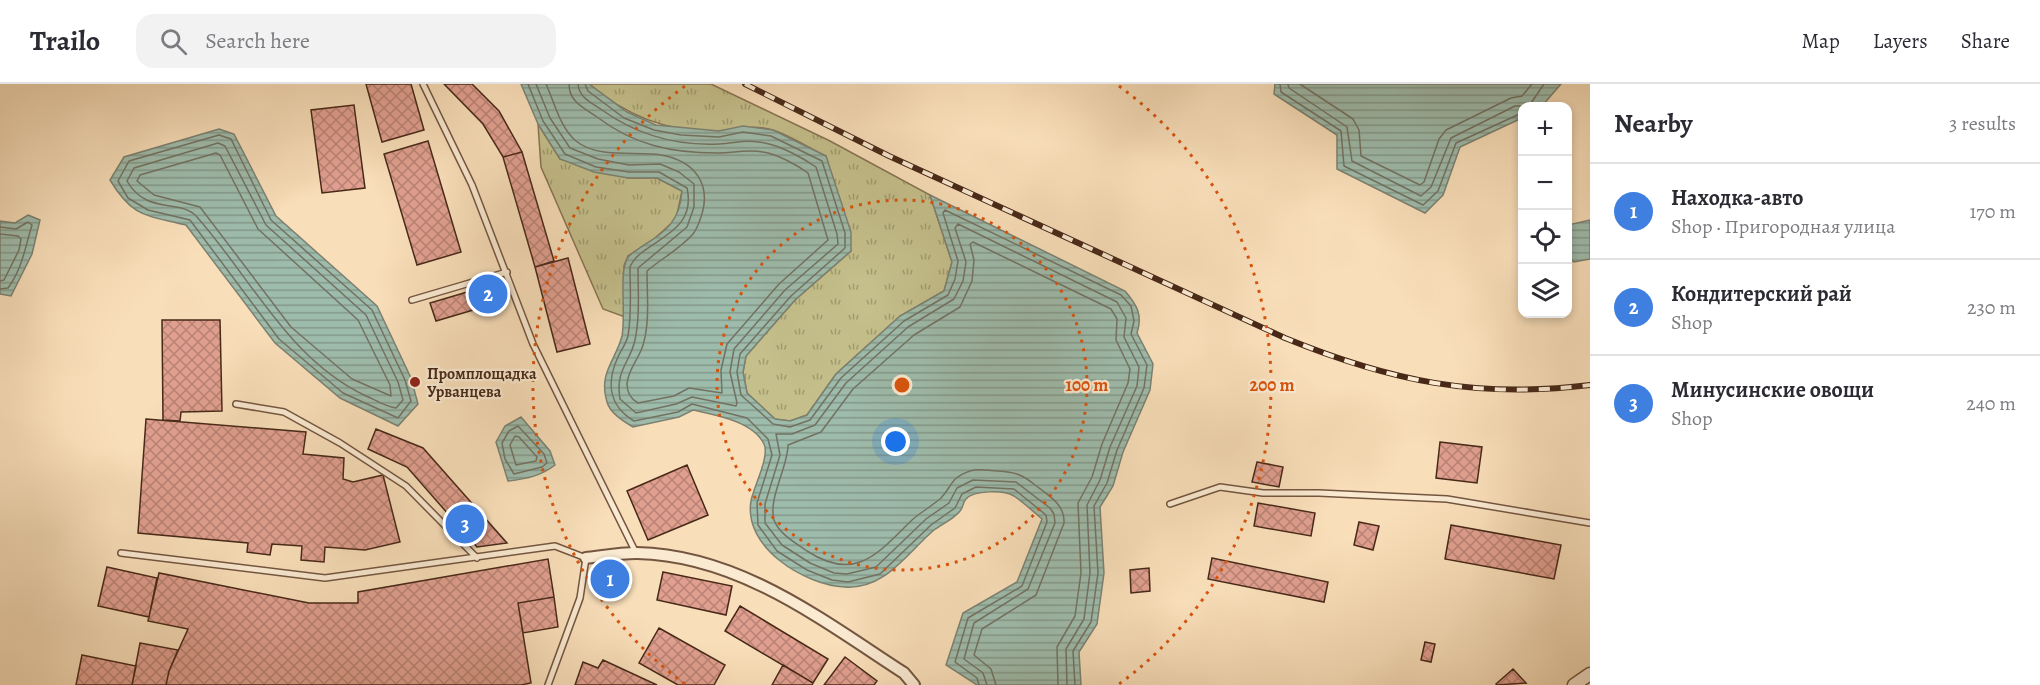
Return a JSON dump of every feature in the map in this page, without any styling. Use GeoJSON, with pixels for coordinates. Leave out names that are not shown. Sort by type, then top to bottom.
{"type":"FeatureCollection","features":[{"type":"Feature","properties":{"kind":"street"},"geometry":{"type":"LineString","coordinates":[[586,558],[636,553],[676,557],[715,565],[772,590],[904,673],[914,685]]}},
{"type":"Feature","properties":{"kind":"street"},"geometry":{"type":"LineString","coordinates":[[1574,685],[1590,674]]}},
{"type":"Feature","properties":{"kind":"lane"},"geometry":{"type":"LineString","coordinates":[[423,84],[472,185],[533,344],[636,553]]}},
{"type":"Feature","properties":{"kind":"lane"},"geometry":{"type":"LineString","coordinates":[[412,300],[507,272]]}},
{"type":"Feature","properties":{"kind":"lane"},"geometry":{"type":"LineString","coordinates":[[236,404],[284,412],[340,443],[406,486],[477,558]]}},
{"type":"Feature","properties":{"kind":"lane"},"geometry":{"type":"LineString","coordinates":[[1170,504],[1220,488],[1263,493],[1447,499],[1590,522]]}},
{"type":"Feature","properties":{"kind":"lane"},"geometry":{"type":"LineString","coordinates":[[121,553],[325,578],[555,546],[586,558],[580,598],[548,685]]}},
{"type":"Feature","properties":{"kind":"green space"},"geometry":{"type":"Polygon","coordinates":[[[589,84],[711,84],[830,141],[930,195],[952,262],[944,291],[900,316],[836,374],[807,415],[790,421],[775,419],[747,393],[743,372],[746,356],[795,300],[851,251],[826,156],[786,135],[766,128],[701,131],[649,120],[618,105],[589,84]]]}},
{"type":"Feature","properties":{"kind":"green space"},"geometry":{"type":"Polygon","coordinates":[[[538,124],[560,159],[628,178],[657,178],[682,191],[676,219],[654,239],[628,256],[624,266],[625,317],[603,309],[541,167],[538,124]]]}},
{"type":"Feature","properties":{"kind":"water"},"geometry":{"type":"Polygon","coordinates":[[[521,84],[589,84],[627,112],[656,125],[719,131],[743,126],[773,130],[826,156],[851,232],[851,251],[795,300],[746,356],[743,372],[747,393],[775,419],[790,421],[807,415],[836,374],[900,316],[944,291],[952,262],[930,195],[1125,291],[1138,310],[1137,333],[1153,364],[1150,390],[1123,452],[1113,486],[1100,507],[1104,573],[1097,624],[1079,652],[1081,685],[977,685],[946,665],[963,613],[1017,582],[1042,519],[1014,496],[989,492],[970,496],[957,514],[934,530],[884,576],[872,583],[859,586],[829,585],[795,571],[766,548],[757,534],[751,518],[751,501],[765,456],[764,444],[759,436],[743,424],[733,420],[693,410],[679,417],[633,427],[614,413],[607,402],[605,383],[622,336],[625,265],[631,254],[670,225],[678,210],[682,191],[657,178],[628,178],[594,172],[560,159],[538,124],[521,84]]]}},
{"type":"Feature","properties":{"kind":"water"},"geometry":{"type":"Polygon","coordinates":[[[1275,84],[1561,84],[1545,102],[1518,102],[1518,120],[1460,147],[1443,195],[1425,213],[1337,169],[1337,135],[1274,94],[1275,84]]]}},
{"type":"Feature","properties":{"kind":"water"},"geometry":{"type":"Polygon","coordinates":[[[219,129],[234,134],[276,216],[377,306],[411,378],[418,404],[398,426],[340,398],[275,343],[186,225],[142,213],[126,202],[110,180],[124,157],[219,129]]]}},
{"type":"Feature","properties":{"kind":"water"},"geometry":{"type":"Polygon","coordinates":[[[28,215],[40,220],[32,254],[11,296],[0,294],[0,221],[15,223],[28,215]]]}},
{"type":"Feature","properties":{"kind":"water"},"geometry":{"type":"Polygon","coordinates":[[[1590,220],[1590,259],[1572,261],[1572,224],[1590,220]]]}},
{"type":"Feature","properties":{"kind":"water"},"geometry":{"type":"Polygon","coordinates":[[[521,417],[550,451],[555,465],[533,476],[508,481],[496,442],[505,426],[521,417]]]}},
{"type":"Feature","properties":{"kind":"building"},"geometry":{"type":"Polygon","coordinates":[[[366,84],[411,84],[424,130],[382,142],[366,84]]]}},
{"type":"Feature","properties":{"kind":"building"},"geometry":{"type":"Polygon","coordinates":[[[444,84],[472,84],[499,111],[522,152],[503,157],[483,124],[444,84]]]}},
{"type":"Feature","properties":{"kind":"building"},"geometry":{"type":"Polygon","coordinates":[[[354,105],[365,188],[322,193],[311,110],[354,105]]]}},
{"type":"Feature","properties":{"kind":"building"},"geometry":{"type":"Polygon","coordinates":[[[428,141],[461,252],[417,265],[384,154],[428,141]]]}},
{"type":"Feature","properties":{"kind":"building"},"geometry":{"type":"Polygon","coordinates":[[[522,152],[554,261],[535,267],[503,157],[522,152]]]}},
{"type":"Feature","properties":{"kind":"building"},"geometry":{"type":"Polygon","coordinates":[[[568,258],[590,344],[557,352],[535,267],[568,258]]]}},
{"type":"Feature","properties":{"kind":"building"},"geometry":{"type":"Polygon","coordinates":[[[491,285],[497,303],[436,321],[430,303],[491,285]]]}},
{"type":"Feature","properties":{"kind":"building"},"geometry":{"type":"Polygon","coordinates":[[[162,320],[220,320],[222,411],[181,412],[180,421],[163,420],[162,320]]]}},
{"type":"Feature","properties":{"kind":"building"},"geometry":{"type":"Polygon","coordinates":[[[146,419],[306,432],[303,454],[344,458],[343,479],[353,482],[383,475],[400,542],[365,550],[325,547],[324,562],[301,560],[302,546],[272,544],[270,555],[247,552],[248,543],[138,533],[146,419]]]}},
{"type":"Feature","properties":{"kind":"building"},"geometry":{"type":"Polygon","coordinates":[[[376,429],[423,448],[507,543],[477,547],[407,467],[368,449],[376,429]]]}},
{"type":"Feature","properties":{"kind":"building"},"geometry":{"type":"Polygon","coordinates":[[[1440,442],[1482,447],[1477,483],[1436,478],[1440,442]]]}},
{"type":"Feature","properties":{"kind":"building"},"geometry":{"type":"Polygon","coordinates":[[[1257,462],[1283,467],[1279,487],[1252,482],[1257,462]]]}},
{"type":"Feature","properties":{"kind":"building"},"geometry":{"type":"Polygon","coordinates":[[[687,465],[708,515],[648,540],[627,491],[687,465]]]}},
{"type":"Feature","properties":{"kind":"building"},"geometry":{"type":"Polygon","coordinates":[[[1258,503],[1315,513],[1311,536],[1254,526],[1258,503]]]}},
{"type":"Feature","properties":{"kind":"building"},"geometry":{"type":"Polygon","coordinates":[[[1359,522],[1379,526],[1373,550],[1354,545],[1359,522]]]}},
{"type":"Feature","properties":{"kind":"building"},"geometry":{"type":"Polygon","coordinates":[[[1451,525],[1561,545],[1554,579],[1445,559],[1451,525]]]}},
{"type":"Feature","properties":{"kind":"building"},"geometry":{"type":"Polygon","coordinates":[[[1212,558],[1328,582],[1324,602],[1208,579],[1212,558]]]}},
{"type":"Feature","properties":{"kind":"building"},"geometry":{"type":"Polygon","coordinates":[[[548,559],[554,597],[518,603],[531,683],[521,685],[166,685],[169,671],[188,629],[148,621],[159,573],[309,603],[358,603],[358,592],[548,559]]]}},
{"type":"Feature","properties":{"kind":"building"},"geometry":{"type":"Polygon","coordinates":[[[614,566],[620,592],[598,597],[594,578],[609,575],[608,568],[614,566]]]}},
{"type":"Feature","properties":{"kind":"building"},"geometry":{"type":"Polygon","coordinates":[[[107,567],[157,578],[149,617],[98,606],[107,567]]]}},
{"type":"Feature","properties":{"kind":"building"},"geometry":{"type":"Polygon","coordinates":[[[1149,568],[1150,591],[1131,593],[1130,570],[1149,568]]]}},
{"type":"Feature","properties":{"kind":"building"},"geometry":{"type":"Polygon","coordinates":[[[663,572],[732,586],[726,615],[657,600],[663,572]]]}},
{"type":"Feature","properties":{"kind":"building"},"geometry":{"type":"Polygon","coordinates":[[[554,597],[558,627],[523,633],[518,603],[554,597]]]}},
{"type":"Feature","properties":{"kind":"building"},"geometry":{"type":"Polygon","coordinates":[[[740,606],[828,659],[813,683],[725,631],[740,606]]]}},
{"type":"Feature","properties":{"kind":"building"},"geometry":{"type":"Polygon","coordinates":[[[659,628],[725,665],[714,685],[678,685],[639,663],[659,628]]]}},
{"type":"Feature","properties":{"kind":"building"},"geometry":{"type":"Polygon","coordinates":[[[1425,642],[1435,644],[1431,662],[1421,660],[1425,642]]]}},
{"type":"Feature","properties":{"kind":"building"},"geometry":{"type":"Polygon","coordinates":[[[140,643],[178,650],[166,685],[132,685],[140,643]]]}},
{"type":"Feature","properties":{"kind":"building"},"geometry":{"type":"Polygon","coordinates":[[[82,655],[136,666],[132,685],[76,685],[82,655]]]}},
{"type":"Feature","properties":{"kind":"building"},"geometry":{"type":"Polygon","coordinates":[[[845,657],[877,681],[874,685],[824,685],[845,657]]]}},
{"type":"Feature","properties":{"kind":"building"},"geometry":{"type":"Polygon","coordinates":[[[603,660],[657,685],[575,685],[583,662],[598,668],[603,660]]]}},
{"type":"Feature","properties":{"kind":"building"},"geometry":{"type":"Polygon","coordinates":[[[783,665],[813,683],[812,685],[772,685],[783,665]]]}},
{"type":"Feature","properties":{"kind":"building"},"geometry":{"type":"Polygon","coordinates":[[[1513,669],[1526,683],[1496,684],[1513,669]]]}},
{"type":"Feature","properties":{"kind":"railway"},"geometry":{"type":"LineString","coordinates":[[745,84],[889,156],[1285,338],[1324,353],[1398,375],[1472,388],[1549,389],[1590,385]]}},
{"type":"Feature","properties":{"kind":"place","name":"Кондитерский рай"},"geometry":{"type":"Point","coordinates":[488,294]}},
{"type":"Feature","properties":{"kind":"place","name":"Промплощадка Урванцева"},"geometry":{"type":"Point","coordinates":[415,382]}},
{"type":"Feature","properties":{"kind":"place","name":"Минусинские овощи"},"geometry":{"type":"Point","coordinates":[465,524]}},
{"type":"Feature","properties":{"kind":"place","name":"Находка-авто"},"geometry":{"type":"Point","coordinates":[610,579]}}]}
